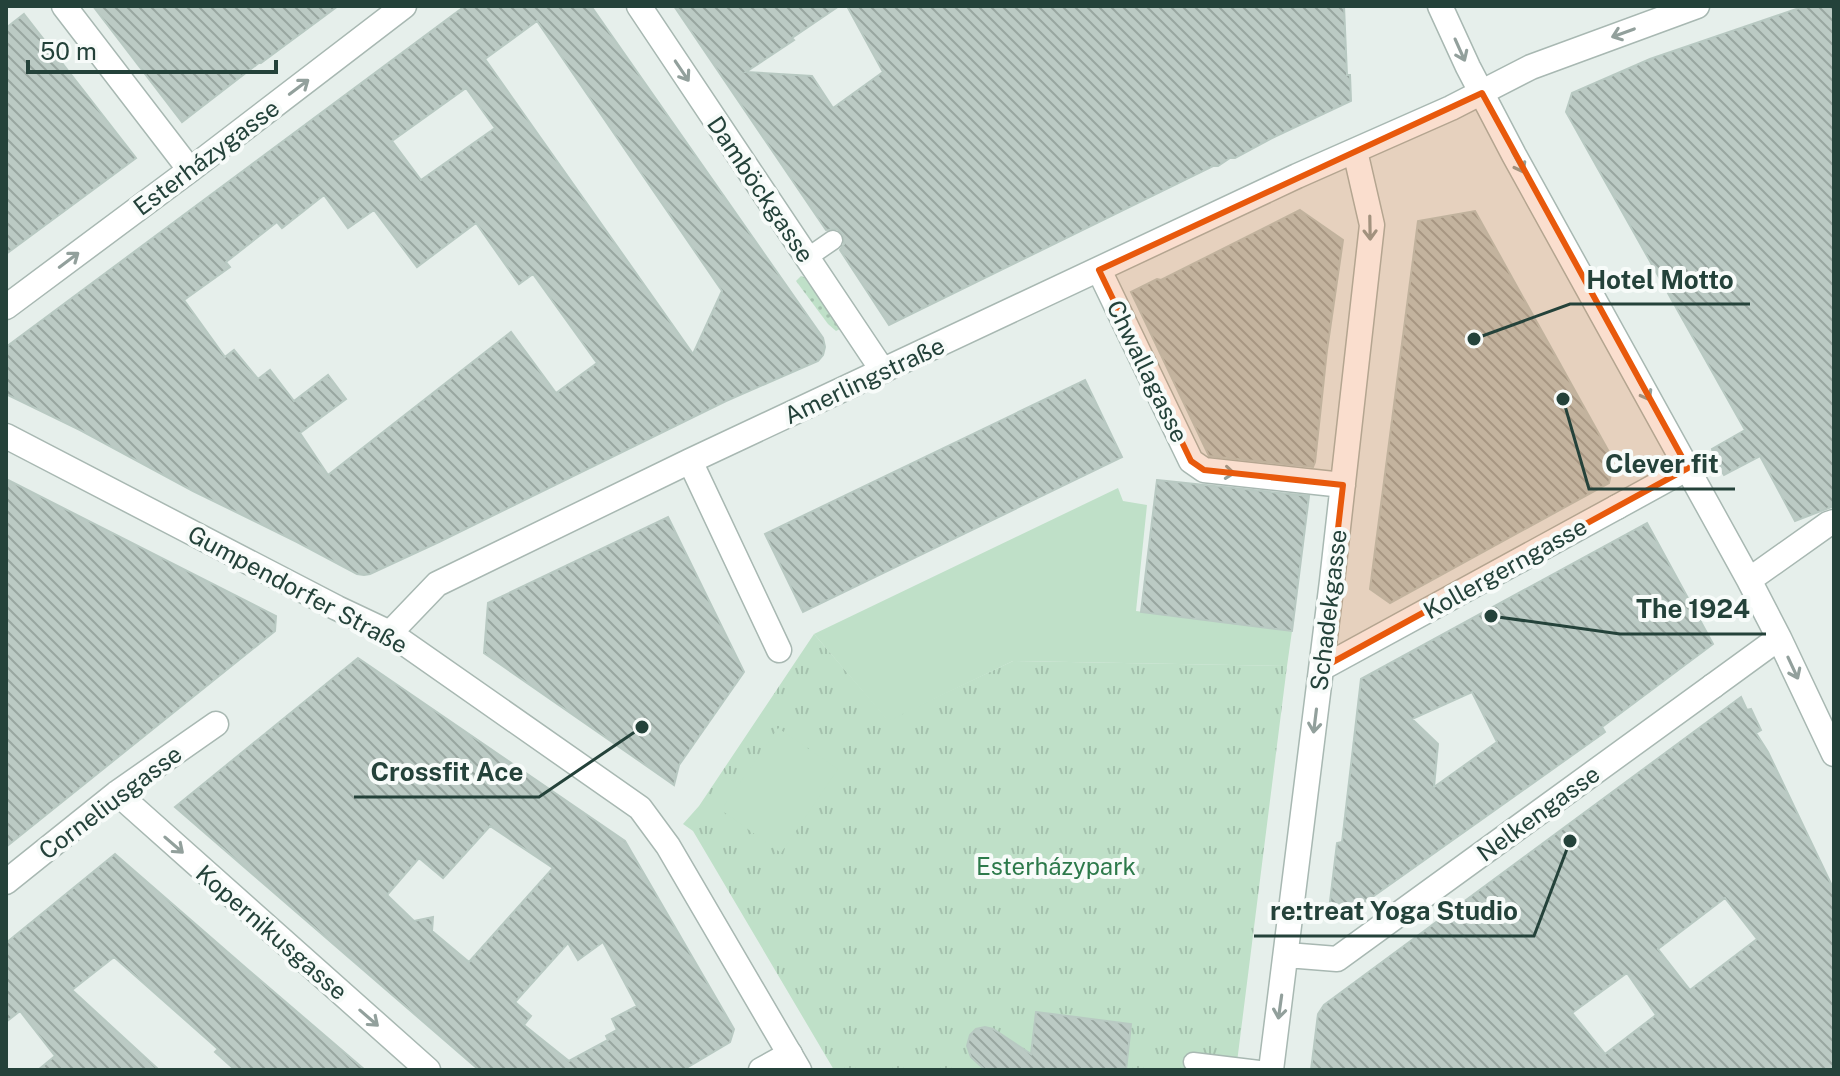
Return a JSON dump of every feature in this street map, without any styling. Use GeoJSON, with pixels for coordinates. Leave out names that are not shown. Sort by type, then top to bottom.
{"type":"FeatureCollection","features":[{"type":"Feature","properties":{"kind":"street"},"geometry":{"type":"LineString","coordinates":[[64,6],[190,170]]}},
{"type":"Feature","properties":{"kind":"street","name":"Esterházygasse"},"geometry":{"type":"LineString","coordinates":[[6,307],[404,6]]}},
{"type":"Feature","properties":{"kind":"street","name":"Damböckgasse"},"geometry":{"type":"LineString","coordinates":[[639,6],[883,371]]}},
{"type":"Feature","properties":{"kind":"street"},"geometry":{"type":"LineString","coordinates":[[1440,6],[1530,186],[1749,580],[1834,754]]}},
{"type":"Feature","properties":{"kind":"street","name":"Amerlingstraße"},"geometry":{"type":"LineString","coordinates":[[390,633],[437,584],[690,461],[1297,176],[1482,93],[1531,67],[1697,6]]}},
{"type":"Feature","properties":{"kind":"street","name":"Schadekgasse"},"geometry":{"type":"LineString","coordinates":[[1271,1070],[1322,668],[1372,225],[1355,151]]}},
{"type":"Feature","properties":{"kind":"street","name":"Chwallagasse"},"geometry":{"type":"LineString","coordinates":[[1099,270],[1191,461],[1204,470],[1343,485]]}},
{"type":"Feature","properties":{"kind":"street","name":"Gumpendorfer Straße"},"geometry":{"type":"LineString","coordinates":[[6,436],[390,633],[640,808],[668,846],[795,1062]]}},
{"type":"Feature","properties":{"kind":"street"},"geometry":{"type":"LineString","coordinates":[[690,461],[779,650]]}},
{"type":"Feature","properties":{"kind":"street","name":"Kollergerngasse"},"geometry":{"type":"LineString","coordinates":[[1322,668],[1688,468]]}},
{"type":"Feature","properties":{"kind":"street"},"geometry":{"type":"LineString","coordinates":[[1749,580],[1834,522]]}},
{"type":"Feature","properties":{"kind":"street","name":"Nelkengasse"},"geometry":{"type":"LineString","coordinates":[[1287,955],[1337,959],[1779,638]]}},
{"type":"Feature","properties":{"kind":"street","name":"Corneliusgasse"},"geometry":{"type":"LineString","coordinates":[[6,882],[117,793],[216,724]]}},
{"type":"Feature","properties":{"kind":"street","name":"Kopernikusgasse"},"geometry":{"type":"LineString","coordinates":[[117,793],[428,1070]]}},
{"type":"Feature","properties":{"kind":"street"},"geometry":{"type":"LineString","coordinates":[[761,1070],[795,1062]]}},
{"type":"Feature","properties":{"kind":"lane"},"geometry":{"type":"LineString","coordinates":[[807,258],[833,240]]}},
{"type":"Feature","properties":{"kind":"lane"},"geometry":{"type":"LineString","coordinates":[[1193,1062],[1259,1070]]}},
{"type":"Feature","properties":{"kind":"highlighted area"},"geometry":{"type":"Polygon","coordinates":[[[1482,93],[1688,468],[1322,668],[1343,485],[1204,470],[1191,461],[1099,270],[1482,93]]]}},
{"type":"Feature","properties":{"kind":"green space"},"geometry":{"type":"Polygon","coordinates":[[[801,276],[806,278],[840,329],[836,331],[828,324],[796,281],[801,276]]]}},
{"type":"Feature","properties":{"kind":"green space"},"geometry":{"type":"Polygon","coordinates":[[[1118,488],[1123,501],[1147,505],[1136,611],[1292,631],[1287,666],[1013,661],[888,721],[814,634],[1118,488]]]}},
{"type":"Feature","properties":{"kind":"green space","name":"Esterházypark"},"geometry":{"type":"Polygon","coordinates":[[[814,634],[888,720],[1013,661],[1287,666],[1236,1070],[834,1070],[693,831],[683,824],[699,806],[814,634]]]}},
{"type":"Feature","properties":{"kind":"green space"},"geometry":{"type":"Polygon","coordinates":[[[778,728],[838,769],[781,853],[721,810],[778,728]]]}},
{"type":"Feature","properties":{"kind":"building"},"geometry":{"type":"Polygon","coordinates":[[[93,6],[338,6],[182,122],[93,6]]]}},
{"type":"Feature","properties":{"kind":"building"},"geometry":{"type":"Polygon","coordinates":[[[465,6],[591,6],[823,338],[825,347],[818,361],[726,401],[439,542],[364,575],[6,394],[6,347],[465,6]],[[537,21],[485,59],[693,354],[722,291],[537,21]],[[466,88],[392,141],[421,180],[495,128],[466,88]],[[324,195],[282,228],[277,222],[226,262],[230,267],[184,300],[225,357],[234,350],[258,379],[270,370],[294,401],[328,375],[346,399],[300,433],[328,475],[511,332],[556,393],[597,363],[533,274],[519,284],[476,223],[417,267],[374,210],[348,228],[324,195]]]}},
{"type":"Feature","properties":{"kind":"building"},"geometry":{"type":"Polygon","coordinates":[[[674,6],[839,6],[746,72],[812,76],[833,108],[883,72],[847,6],[1344,6],[1351,101],[889,325],[840,250],[844,244],[843,234],[837,229],[826,230],[674,6]]]}},
{"type":"Feature","properties":{"kind":"building"},"geometry":{"type":"Polygon","coordinates":[[[1805,6],[1834,6],[1834,506],[1795,521],[1760,456],[1724,475],[1715,461],[1712,449],[1745,430],[1566,112],[1572,93],[1650,59],[1805,6]]]}},
{"type":"Feature","properties":{"kind":"building"},"geometry":{"type":"Polygon","coordinates":[[[24,14],[136,158],[6,254],[6,28],[24,14]]]}},
{"type":"Feature","properties":{"kind":"building"},"geometry":{"type":"Polygon","coordinates":[[[1300,210],[1343,240],[1315,462],[1313,467],[1209,456],[1131,292],[1300,210]]]}},
{"type":"Feature","properties":{"kind":"building"},"geometry":{"type":"Polygon","coordinates":[[[1475,211],[1614,461],[1609,483],[1390,603],[1370,589],[1418,221],[1475,211]]]}},
{"type":"Feature","properties":{"kind":"building"},"geometry":{"type":"Polygon","coordinates":[[[1085,380],[1122,457],[803,612],[765,534],[1085,380]]]}},
{"type":"Feature","properties":{"kind":"building"},"geometry":{"type":"Polygon","coordinates":[[[6,479],[276,616],[275,631],[6,847],[6,479]]]}},
{"type":"Feature","properties":{"kind":"building"},"geometry":{"type":"Polygon","coordinates":[[[1157,480],[1309,496],[1292,631],[1141,612],[1157,480]]]}},
{"type":"Feature","properties":{"kind":"building"},"geometry":{"type":"Polygon","coordinates":[[[668,517],[744,672],[679,765],[674,785],[484,653],[488,603],[668,517]]]}},
{"type":"Feature","properties":{"kind":"building"},"geometry":{"type":"Polygon","coordinates":[[[1647,523],[1713,644],[1602,727],[1605,732],[1344,917],[1329,910],[1337,843],[1342,842],[1361,679],[1647,523]],[[1472,692],[1412,719],[1438,744],[1434,787],[1497,742],[1472,692]]]}},
{"type":"Feature","properties":{"kind":"building"},"geometry":{"type":"Polygon","coordinates":[[[358,658],[625,841],[734,1029],[730,1042],[683,1070],[479,1070],[175,807],[358,658]],[[490,826],[443,878],[419,858],[387,895],[414,921],[433,917],[432,931],[469,962],[553,868],[490,826]],[[603,942],[578,960],[568,943],[515,1002],[531,1016],[524,1025],[569,1061],[608,1040],[606,1036],[617,1030],[612,1019],[637,1006],[603,942]]]}},
{"type":"Feature","properties":{"kind":"building"},"geometry":{"type":"Polygon","coordinates":[[[1741,697],[1747,710],[1751,709],[1761,730],[1756,733],[1834,890],[1834,1070],[1311,1070],[1318,1014],[1324,1005],[1741,697]],[[1725,898],[1658,949],[1690,990],[1757,939],[1725,898]],[[1627,973],[1572,1013],[1605,1054],[1656,1015],[1627,973]]]}},
{"type":"Feature","properties":{"kind":"building"},"geometry":{"type":"Polygon","coordinates":[[[115,854],[365,1070],[235,1070],[215,1052],[218,1049],[114,957],[72,990],[159,1070],[38,1070],[55,1056],[20,1011],[6,1022],[6,943],[115,854]]]}},
{"type":"Feature","properties":{"kind":"building"},"geometry":{"type":"Polygon","coordinates":[[[1036,1012],[1131,1024],[1126,1070],[985,1070],[971,1057],[967,1046],[970,1035],[976,1029],[985,1027],[1031,1054],[1036,1012]]]}},
{"type":"Feature","properties":{"kind":"place","name":"Hotel Motto"},"geometry":{"type":"Point","coordinates":[1474,339]}},
{"type":"Feature","properties":{"kind":"place","name":"Clever fit"},"geometry":{"type":"Point","coordinates":[1563,399]}},
{"type":"Feature","properties":{"kind":"place","name":"The 1924"},"geometry":{"type":"Point","coordinates":[1491,616]}},
{"type":"Feature","properties":{"kind":"place","name":"Crossfit Ace"},"geometry":{"type":"Point","coordinates":[642,727]}},
{"type":"Feature","properties":{"kind":"place","name":"re:treat Yoga Studio"},"geometry":{"type":"Point","coordinates":[1570,841]}}]}
